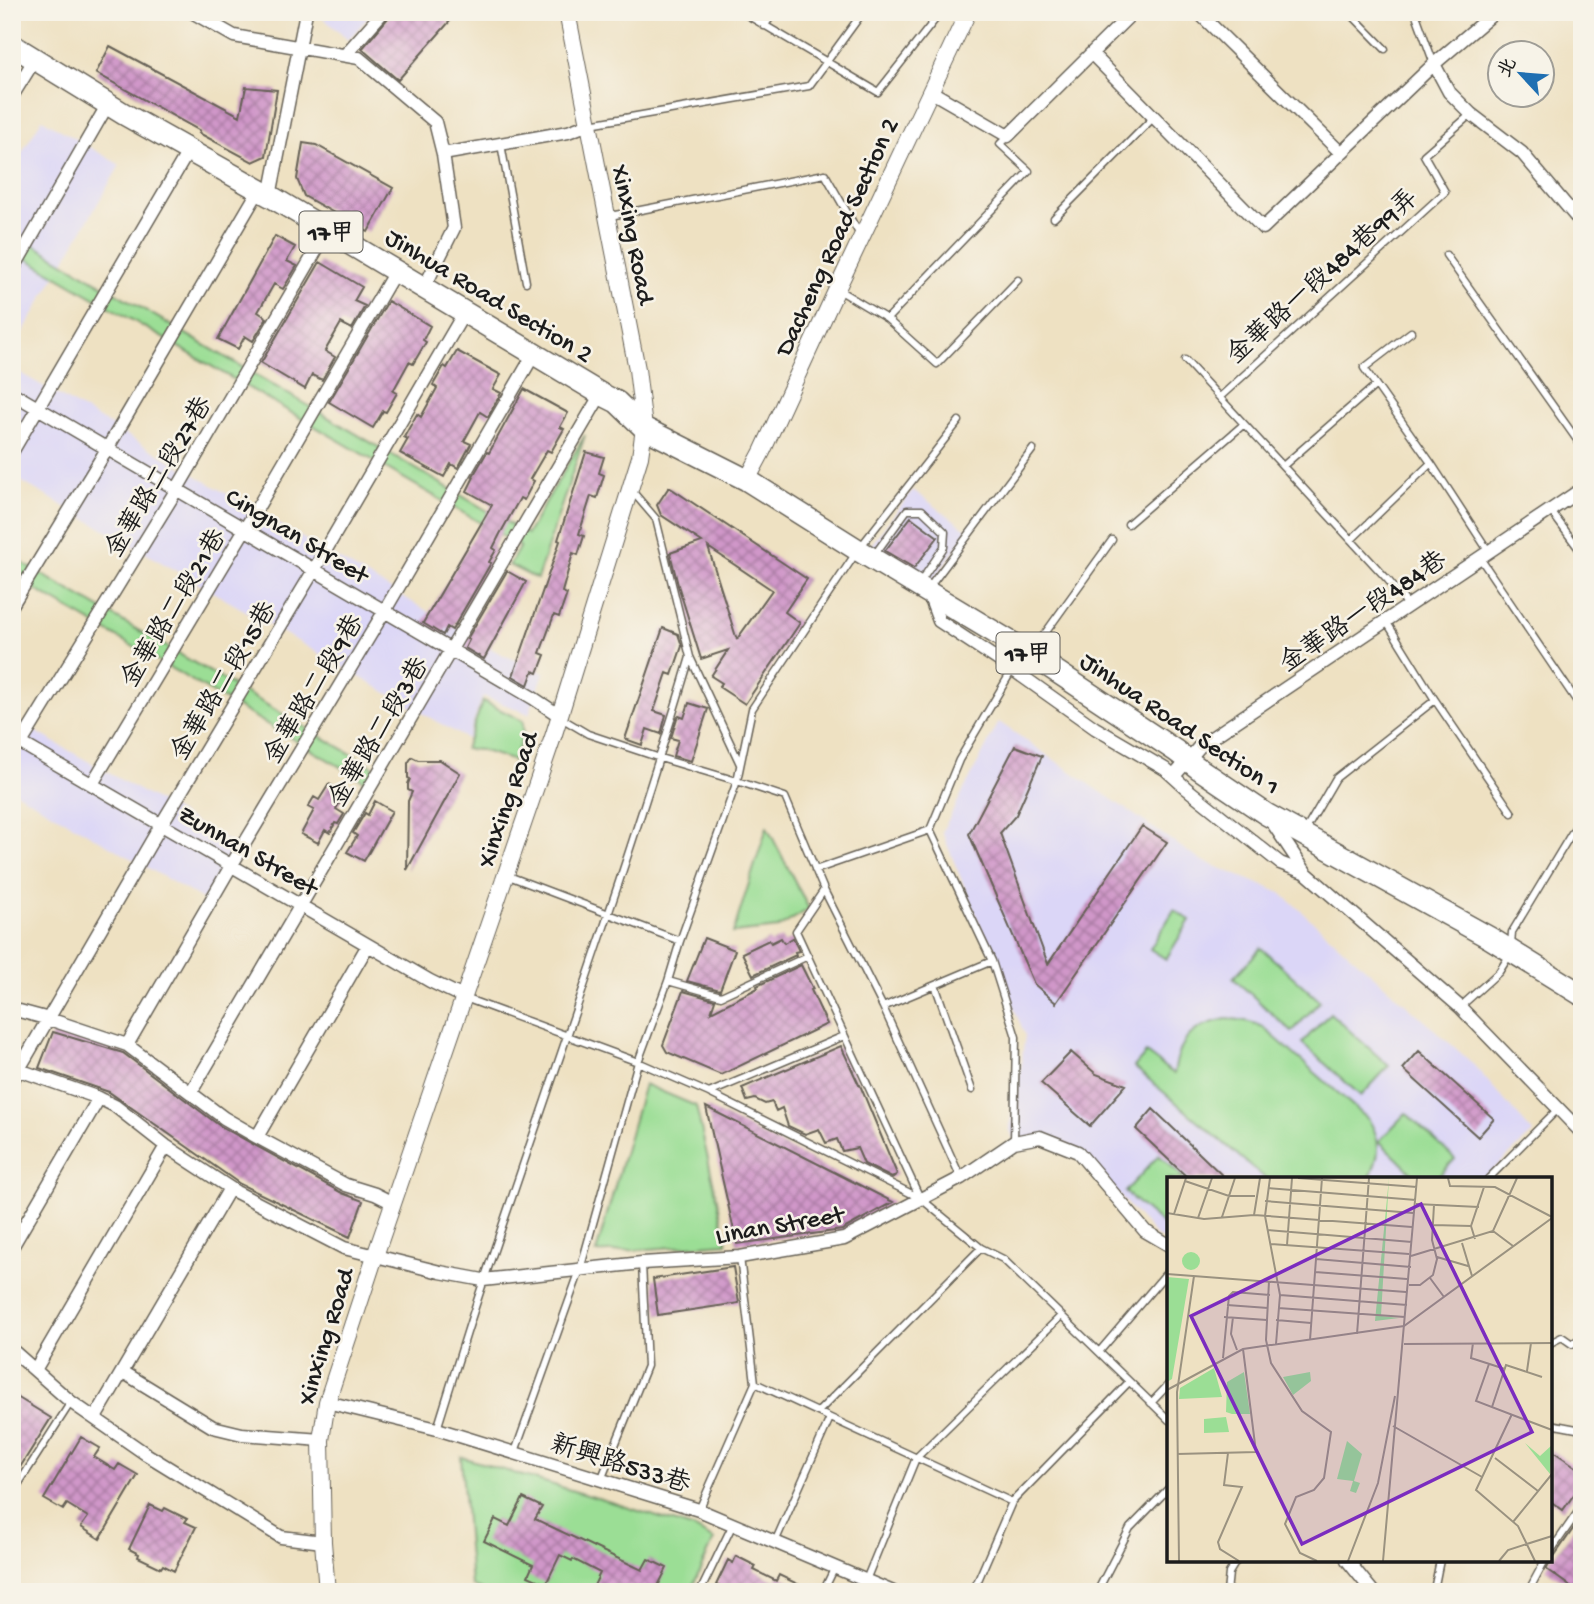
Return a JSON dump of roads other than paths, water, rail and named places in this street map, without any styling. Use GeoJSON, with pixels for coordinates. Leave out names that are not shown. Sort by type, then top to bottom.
{"type":"FeatureCollection","features":[{"type":"Feature","properties":{"kind":"main road","name":"Jinhua Road Section 2"},"geometry":{"type":"LineString","coordinates":[[12,45],[617,402],[644,428]]}},
{"type":"Feature","properties":{"kind":"main road","name":"Jinhua Road Section 1"},"geometry":{"type":"LineString","coordinates":[[644,428],[747,480],[1024,650],[1266,814],[1490,938],[1582,995]]}},
{"type":"Feature","properties":{"kind":"street"},"geometry":{"type":"LineString","coordinates":[[192,12],[234,36],[359,58],[435,122],[443,154],[454,228],[424,288]]}},
{"type":"Feature","properties":{"kind":"street"},"geometry":{"type":"LineString","coordinates":[[12,605],[264,193],[306,12]]}},
{"type":"Feature","properties":{"kind":"street"},"geometry":{"type":"LineString","coordinates":[[345,55],[383,12]]}},
{"type":"Feature","properties":{"kind":"street","name":"Xinxing Road"},"geometry":{"type":"LineString","coordinates":[[327,1592],[321,1440],[327,1402],[560,716],[640,457],[644,428],[637,369],[567,12]]}},
{"type":"Feature","properties":{"kind":"street","name":"Dacheng Road Section 2"},"geometry":{"type":"LineString","coordinates":[[747,480],[968,12]]}},
{"type":"Feature","properties":{"kind":"street"},"geometry":{"type":"LineString","coordinates":[[930,91],[1008,136],[1133,12]]}},
{"type":"Feature","properties":{"kind":"street"},"geometry":{"type":"LineString","coordinates":[[1198,12],[1341,153]]}},
{"type":"Feature","properties":{"kind":"street"},"geometry":{"type":"LineString","coordinates":[[1092,54],[1263,228],[1434,64],[1495,12]]}},
{"type":"Feature","properties":{"kind":"street"},"geometry":{"type":"LineString","coordinates":[[12,96],[35,59]]}},
{"type":"Feature","properties":{"kind":"street"},"geometry":{"type":"LineString","coordinates":[[1434,64],[1449,92],[1471,114],[1522,153],[1582,224]]}},
{"type":"Feature","properties":{"kind":"street"},"geometry":{"type":"LineString","coordinates":[[12,271],[108,104]]}},
{"type":"Feature","properties":{"kind":"street"},"geometry":{"type":"LineString","coordinates":[[443,154],[568,132],[589,124]]}},
{"type":"Feature","properties":{"kind":"street"},"geometry":{"type":"LineString","coordinates":[[12,452],[189,150]]}},
{"type":"Feature","properties":{"kind":"street","name":"金華路二段27巷"},"geometry":{"type":"LineString","coordinates":[[17,741],[177,489],[328,230]]}},
{"type":"Feature","properties":{"kind":"street","name":"金華路二段21巷"},"geometry":{"type":"LineString","coordinates":[[92,785],[396,270]]}},
{"type":"Feature","properties":{"kind":"street","name":"金華路二段15巷"},"geometry":{"type":"LineString","coordinates":[[15,1075],[464,313]]}},
{"type":"Feature","properties":{"kind":"street","name":"金華路二段9巷"},"geometry":{"type":"LineString","coordinates":[[127,1045],[534,354]]}},
{"type":"Feature","properties":{"kind":"street","name":"Cingnan Street"},"geometry":{"type":"LineString","coordinates":[[12,393],[560,716]]}},
{"type":"Feature","properties":{"kind":"street","name":"金華路二段3巷"},"geometry":{"type":"LineString","coordinates":[[191,1092],[601,394]]}},
{"type":"Feature","properties":{"kind":"street","name":"金華路一段484巷"},"geometry":{"type":"LineString","coordinates":[[1174,776],[1201,746],[1582,489]]}},
{"type":"Feature","properties":{"kind":"street"},"geometry":{"type":"LineString","coordinates":[[922,588],[939,621],[1096,728],[1165,769],[1186,789],[1280,863],[1306,873]]}},
{"type":"Feature","properties":{"kind":"street","name":"Zunnan Street"},"geometry":{"type":"LineString","coordinates":[[17,741],[430,981],[463,997]]}},
{"type":"Feature","properties":{"kind":"street"},"geometry":{"type":"LineString","coordinates":[[1266,814],[1306,873],[1460,1007],[1582,1133]]}},
{"type":"Feature","properties":{"kind":"street"},"geometry":{"type":"LineString","coordinates":[[257,1137],[368,945]]}},
{"type":"Feature","properties":{"kind":"street"},"geometry":{"type":"LineString","coordinates":[[12,1009],[48,1018],[127,1045],[224,1118],[346,1185],[393,1203]]}},
{"type":"Feature","properties":{"kind":"street","name":"Linan Street"},"geometry":{"type":"LineString","coordinates":[[15,1075],[99,1098],[115,1106],[166,1146],[230,1188],[344,1248],[484,1280],[642,1263],[740,1257],[844,1239],[961,1178],[1014,1142]]}},
{"type":"Feature","properties":{"kind":"street"},"geometry":{"type":"LineString","coordinates":[[12,1247],[99,1098]]}},
{"type":"Feature","properties":{"kind":"street"},"geometry":{"type":"LineString","coordinates":[[1014,1142],[1040,1137],[1078,1152],[1144,1231],[1167,1244]]}},
{"type":"Feature","properties":{"kind":"street"},"geometry":{"type":"LineString","coordinates":[[35,1370],[166,1146]]}},
{"type":"Feature","properties":{"kind":"street"},"geometry":{"type":"LineString","coordinates":[[96,1418],[230,1188]]}},
{"type":"Feature","properties":{"kind":"street"},"geometry":{"type":"LineString","coordinates":[[12,1350],[71,1402],[146,1454],[281,1537],[323,1542]]}},
{"type":"Feature","properties":{"kind":"street"},"geometry":{"type":"LineString","coordinates":[[123,1372],[213,1427],[242,1434],[321,1440]]}},
{"type":"Feature","properties":{"kind":"street","name":"新興路533巷"},"geometry":{"type":"LineString","coordinates":[[327,1402],[437,1429],[699,1510],[894,1592]]}},
{"type":"Feature","properties":{"kind":"street"},"geometry":{"type":"LineString","coordinates":[[1349,1562],[1373,1592]]}},
{"type":"Feature","properties":{"kind":"lane"},"geometry":{"type":"LineString","coordinates":[[742,12],[878,92],[940,12]]}},
{"type":"Feature","properties":{"kind":"lane"},"geometry":{"type":"LineString","coordinates":[[764,26],[775,12]]}},
{"type":"Feature","properties":{"kind":"lane"},"geometry":{"type":"LineString","coordinates":[[589,124],[808,86],[863,12]]}},
{"type":"Feature","properties":{"kind":"lane"},"geometry":{"type":"LineString","coordinates":[[1349,12],[1385,49]]}},
{"type":"Feature","properties":{"kind":"lane"},"geometry":{"type":"LineString","coordinates":[[1415,12],[1434,64]]}},
{"type":"Feature","properties":{"kind":"lane","name":"金華路一段484巷99弄"},"geometry":{"type":"LineString","coordinates":[[1220,397],[1445,192],[1424,155],[1471,114]]}},
{"type":"Feature","properties":{"kind":"lane"},"geometry":{"type":"LineString","coordinates":[[1054,218],[1154,117]]}},
{"type":"Feature","properties":{"kind":"lane"},"geometry":{"type":"LineString","coordinates":[[887,320],[1029,171],[1000,144],[1008,136]]}},
{"type":"Feature","properties":{"kind":"lane"},"geometry":{"type":"LineString","coordinates":[[501,144],[526,282]]}},
{"type":"Feature","properties":{"kind":"lane"},"geometry":{"type":"LineString","coordinates":[[607,216],[825,174],[861,237]]}},
{"type":"Feature","properties":{"kind":"lane"},"geometry":{"type":"LineString","coordinates":[[1446,254],[1582,447]]}},
{"type":"Feature","properties":{"kind":"lane"},"geometry":{"type":"LineString","coordinates":[[837,289],[887,320],[936,364],[1018,280]]}},
{"type":"Feature","properties":{"kind":"lane"},"geometry":{"type":"LineString","coordinates":[[1412,332],[1364,368],[1431,463],[1484,555],[1582,709]]}},
{"type":"Feature","properties":{"kind":"lane"},"geometry":{"type":"LineString","coordinates":[[1185,360],[1409,606]]}},
{"type":"Feature","properties":{"kind":"lane"},"geometry":{"type":"LineString","coordinates":[[1283,466],[1376,385]]}},
{"type":"Feature","properties":{"kind":"lane"},"geometry":{"type":"LineString","coordinates":[[514,1453],[580,1270],[638,1062],[737,780],[752,709],[959,421]]}},
{"type":"Feature","properties":{"kind":"lane"},"geometry":{"type":"LineString","coordinates":[[1128,524],[1244,424]]}},
{"type":"Feature","properties":{"kind":"lane"},"geometry":{"type":"LineString","coordinates":[[922,588],[1033,449]]}},
{"type":"Feature","properties":{"kind":"lane"},"geometry":{"type":"LineString","coordinates":[[1351,540],[1431,463]]}},
{"type":"Feature","properties":{"kind":"lane"},"geometry":{"type":"LineString","coordinates":[[631,489],[656,519],[690,657],[741,766]]}},
{"type":"Feature","properties":{"kind":"lane"},"geometry":{"type":"LineString","coordinates":[[865,554],[907,510],[922,510],[945,532],[944,547],[922,588]]}},
{"type":"Feature","properties":{"kind":"lane"},"geometry":{"type":"LineString","coordinates":[[1550,510],[1582,552]]}},
{"type":"Feature","properties":{"kind":"lane"},"geometry":{"type":"LineString","coordinates":[[1014,1142],[1016,1037],[992,961],[930,830],[959,760],[1012,669],[1024,650],[1041,639],[1112,540]]}},
{"type":"Feature","properties":{"kind":"lane"},"geometry":{"type":"LineString","coordinates":[[1386,621],[1435,700],[1512,813]]}},
{"type":"Feature","properties":{"kind":"lane"},"geometry":{"type":"LineString","coordinates":[[437,1429],[484,1280],[609,914],[690,657]]}},
{"type":"Feature","properties":{"kind":"lane"},"geometry":{"type":"LineString","coordinates":[[1303,835],[1336,778],[1435,700]]}},
{"type":"Feature","properties":{"kind":"lane"},"geometry":{"type":"LineString","coordinates":[[560,716],[588,734],[785,797],[824,890],[883,1007],[961,1178]]}},
{"type":"Feature","properties":{"kind":"lane"},"geometry":{"type":"LineString","coordinates":[[1460,1007],[1499,972],[1511,951],[1512,932],[1582,817]]}},
{"type":"Feature","properties":{"kind":"lane"},"geometry":{"type":"LineString","coordinates":[[816,870],[930,830]]}},
{"type":"Feature","properties":{"kind":"lane"},"geometry":{"type":"LineString","coordinates":[[505,874],[680,942]]}},
{"type":"Feature","properties":{"kind":"lane"},"geometry":{"type":"LineString","coordinates":[[824,890],[796,931],[920,1198]]}},
{"type":"Feature","properties":{"kind":"lane"},"geometry":{"type":"LineString","coordinates":[[668,981],[721,996],[807,956]]}},
{"type":"Feature","properties":{"kind":"lane"},"geometry":{"type":"LineString","coordinates":[[883,1007],[992,961]]}},
{"type":"Feature","properties":{"kind":"lane"},"geometry":{"type":"LineString","coordinates":[[935,985],[972,1090]]}},
{"type":"Feature","properties":{"kind":"lane"},"geometry":{"type":"LineString","coordinates":[[463,997],[638,1062],[709,1093],[920,1198],[981,1248],[1003,1259],[1167,1418]]}},
{"type":"Feature","properties":{"kind":"lane"},"geometry":{"type":"LineString","coordinates":[[709,1093],[845,1036]]}},
{"type":"Feature","properties":{"kind":"lane"},"geometry":{"type":"LineString","coordinates":[[1490,1177],[1559,1108]]}},
{"type":"Feature","properties":{"kind":"lane"},"geometry":{"type":"LineString","coordinates":[[818,1412],[981,1248]]}},
{"type":"Feature","properties":{"kind":"lane"},"geometry":{"type":"LineString","coordinates":[[699,1510],[755,1383],[740,1257]]}},
{"type":"Feature","properties":{"kind":"lane"},"geometry":{"type":"LineString","coordinates":[[601,1480],[647,1366],[642,1263]]}},
{"type":"Feature","properties":{"kind":"lane"},"geometry":{"type":"LineString","coordinates":[[1099,1352],[1167,1272]]}},
{"type":"Feature","properties":{"kind":"lane"},"geometry":{"type":"LineString","coordinates":[[866,1580],[916,1458],[1061,1316]]}},
{"type":"Feature","properties":{"kind":"lane"},"geometry":{"type":"LineString","coordinates":[[1552,1342],[1562,1337],[1572,1344],[1582,1337]]}},
{"type":"Feature","properties":{"kind":"lane"},"geometry":{"type":"LineString","coordinates":[[973,1592],[1012,1502],[1129,1382]]}},
{"type":"Feature","properties":{"kind":"lane"},"geometry":{"type":"LineString","coordinates":[[755,1383],[1012,1502]]}},
{"type":"Feature","properties":{"kind":"lane"},"geometry":{"type":"LineString","coordinates":[[1151,1403],[1167,1386]]}},
{"type":"Feature","properties":{"kind":"lane"},"geometry":{"type":"LineString","coordinates":[[12,1494],[71,1402]]}},
{"type":"Feature","properties":{"kind":"lane"},"geometry":{"type":"LineString","coordinates":[[775,1542],[830,1418]]}},
{"type":"Feature","properties":{"kind":"lane"},"geometry":{"type":"LineString","coordinates":[[1552,1424],[1582,1430]]}},
{"type":"Feature","properties":{"kind":"lane"},"geometry":{"type":"LineString","coordinates":[[1097,1592],[1130,1528],[1167,1490]]}},
{"type":"Feature","properties":{"kind":"lane"},"geometry":{"type":"LineString","coordinates":[[1552,1549],[1582,1506]]}},
{"type":"Feature","properties":{"kind":"lane"},"geometry":{"type":"LineString","coordinates":[[700,1592],[733,1524]]}},
{"type":"Feature","properties":{"kind":"lane"},"geometry":{"type":"LineString","coordinates":[[1227,1592],[1229,1573],[1236,1562]]}},
{"type":"Feature","properties":{"kind":"lane"},"geometry":{"type":"LineString","coordinates":[[1439,1562],[1431,1591],[1440,1589],[1466,1592]]}},
{"type":"Feature","properties":{"kind":"lane"},"geometry":{"type":"LineString","coordinates":[[1528,1592],[1544,1562]]}},
{"type":"Feature","properties":{"kind":"lane"},"geometry":{"type":"LineString","coordinates":[[823,1592],[835,1567]]}}]}
